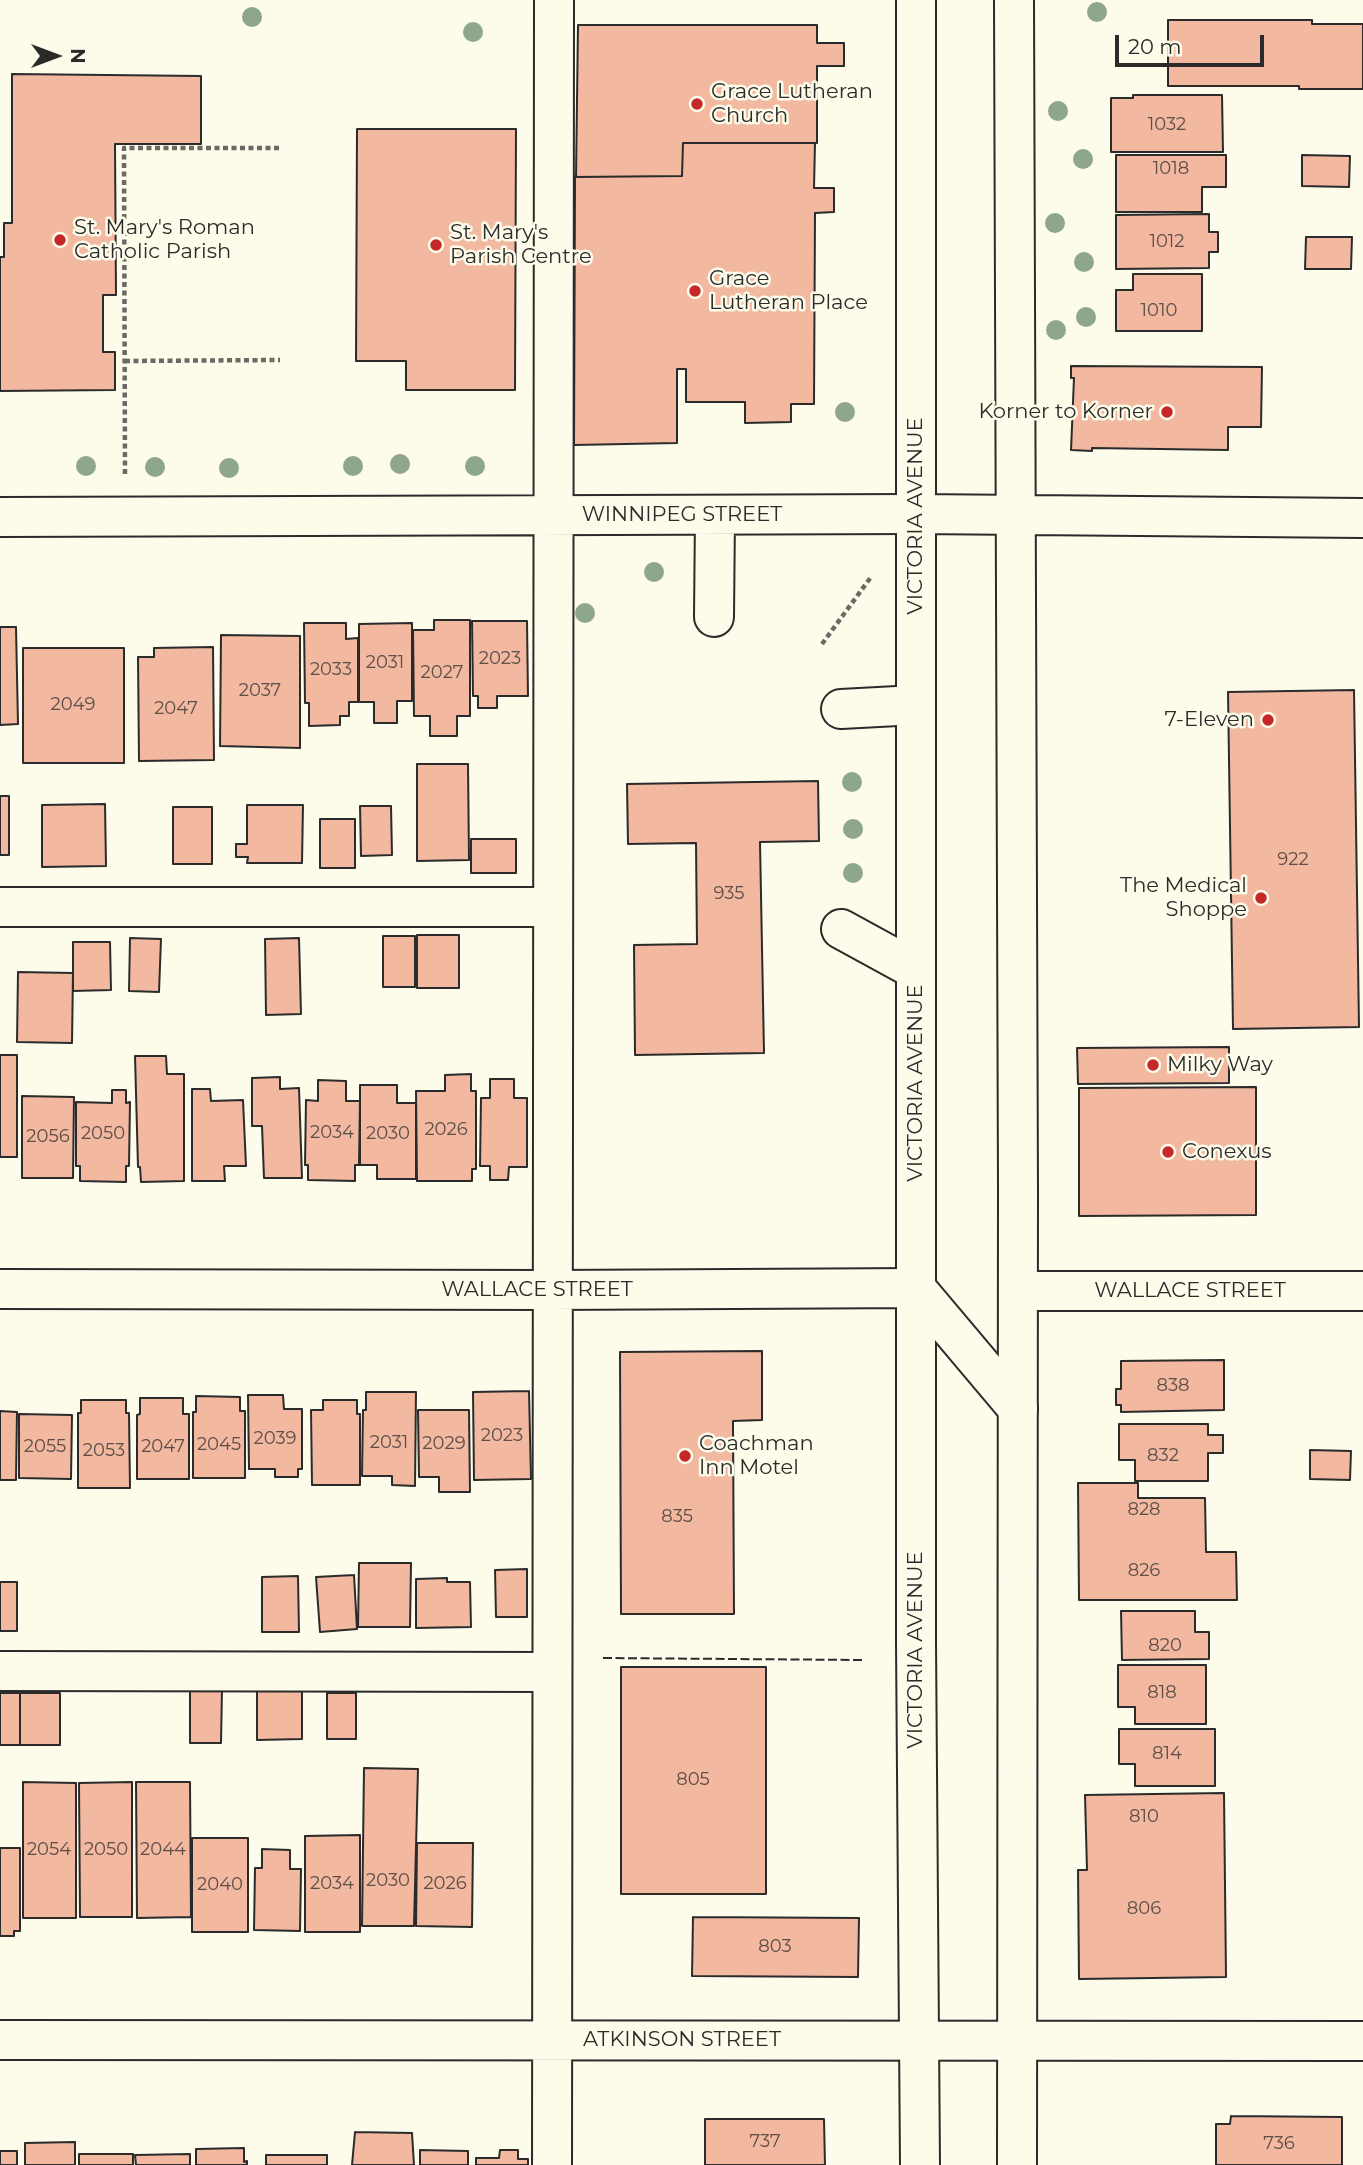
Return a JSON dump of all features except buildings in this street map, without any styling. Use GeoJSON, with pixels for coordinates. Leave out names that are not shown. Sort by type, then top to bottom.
{"type":"FeatureCollection","features":[{"type":"Feature","properties":{"kind":"main road"},"geometry":{"type":"LineString","coordinates":[[552,2165],[554,0]]}},
{"type":"Feature","properties":{"kind":"main road","name":"VICTORIA AVENUE"},"geometry":{"type":"LineString","coordinates":[[916,0],[915,1642],[920,2165]]}},
{"type":"Feature","properties":{"kind":"main road"},"geometry":{"type":"LineString","coordinates":[[1014,0],[1018,1291],[1017,2165]]}},
{"type":"Feature","properties":{"kind":"main road"},"geometry":{"type":"LineString","coordinates":[[714,617],[715,514]]}},
{"type":"Feature","properties":{"kind":"main road","name":"WINNIPEG STREET"},"geometry":{"type":"LineString","coordinates":[[0,517],[916,514],[1363,518]]}},
{"type":"Feature","properties":{"kind":"main road"},"geometry":{"type":"LineString","coordinates":[[841,709],[916,705]]}},
{"type":"Feature","properties":{"kind":"main road"},"geometry":{"type":"LineString","coordinates":[[0,907],[553,907]]}},
{"type":"Feature","properties":{"kind":"main road"},"geometry":{"type":"LineString","coordinates":[[841,929],[916,970]]}},
{"type":"Feature","properties":{"kind":"main road"},"geometry":{"type":"LineString","coordinates":[[916,1288],[1018,1409]]}},
{"type":"Feature","properties":{"kind":"main road","name":"WALLACE STREET"},"geometry":{"type":"LineString","coordinates":[[0,1289],[916,1288]]}},
{"type":"Feature","properties":{"kind":"main road","name":"WALLACE STREET"},"geometry":{"type":"LineString","coordinates":[[1018,1291],[1363,1291]]}},
{"type":"Feature","properties":{"kind":"main road"},"geometry":{"type":"LineString","coordinates":[[0,1671],[552,1672]]}},
{"type":"Feature","properties":{"kind":"main road","name":"ATKINSON STREET"},"geometry":{"type":"LineString","coordinates":[[0,2040],[1363,2041]]}},
{"type":"Feature","properties":{"kind":"path"},"geometry":{"type":"LineString","coordinates":[[125,517],[124,148],[281,148]]}},
{"type":"Feature","properties":{"kind":"path"},"geometry":{"type":"LineString","coordinates":[[125,362],[281,360]]}},
{"type":"Feature","properties":{"kind":"fence"},"geometry":{"type":"LineString","coordinates":[[603,1658],[863,1660]]}},
{"type":"Feature","properties":{"kind":"place","name":"Grace Lutheran Church"},"geometry":{"type":"Point","coordinates":[697,104]}},
{"type":"Feature","properties":{"kind":"place","name":"St. Mary's Roman Catholic Parish"},"geometry":{"type":"Point","coordinates":[60,240]}},
{"type":"Feature","properties":{"kind":"place","name":"St. Mary's Parish Centre"},"geometry":{"type":"Point","coordinates":[436,245]}},
{"type":"Feature","properties":{"kind":"place","name":"Grace Lutheran Place"},"geometry":{"type":"Point","coordinates":[695,291]}},
{"type":"Feature","properties":{"kind":"place","name":"Korner to Korner"},"geometry":{"type":"Point","coordinates":[1167,412]}},
{"type":"Feature","properties":{"kind":"place","name":"7-Eleven"},"geometry":{"type":"Point","coordinates":[1268,720]}},
{"type":"Feature","properties":{"kind":"place","name":"The Medical Shoppe"},"geometry":{"type":"Point","coordinates":[1261,898]}},
{"type":"Feature","properties":{"kind":"place","name":"Milky Way"},"geometry":{"type":"Point","coordinates":[1153,1065]}},
{"type":"Feature","properties":{"kind":"place","name":"Conexus"},"geometry":{"type":"Point","coordinates":[1168,1152]}},
{"type":"Feature","properties":{"kind":"place","name":"Coachman Inn Motel"},"geometry":{"type":"Point","coordinates":[685,1456]}}]}
